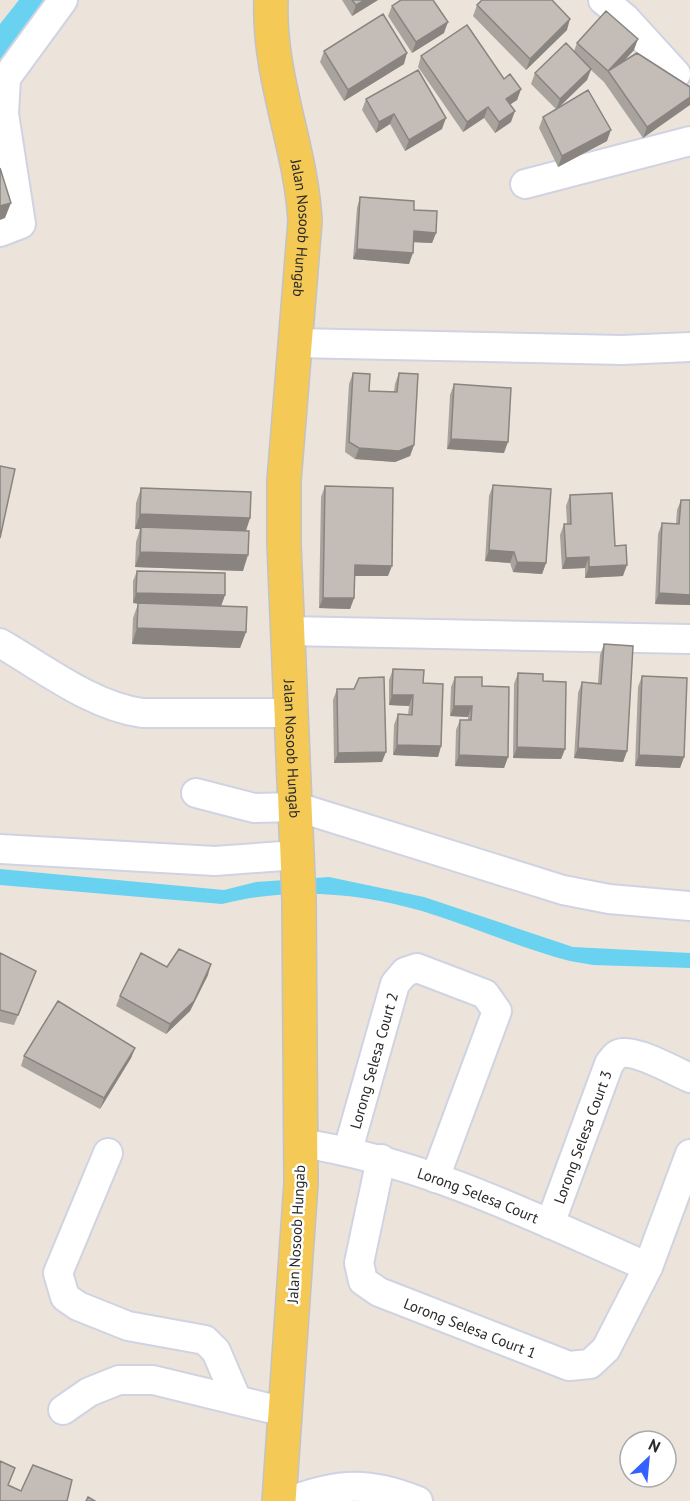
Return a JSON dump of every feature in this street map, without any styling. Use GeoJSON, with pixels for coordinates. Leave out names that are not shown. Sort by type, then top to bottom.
{"type":"FeatureCollection","features":[{"type":"Feature","properties":{"kind":"main road","name":"Jalan Nosoob Hungab"},"geometry":{"type":"LineString","coordinates":[[271,0],[272,41],[277,83],[303,193],[304,250],[294,343],[284,481],[290,713],[297,807],[301,1183],[279,1501]]}},
{"type":"Feature","properties":{"kind":"street"},"geometry":{"type":"LineString","coordinates":[[0,232],[21,224],[4,114],[3,76],[63,0]]}},
{"type":"Feature","properties":{"kind":"street"},"geometry":{"type":"LineString","coordinates":[[603,0],[625,18],[676,74]]}},
{"type":"Feature","properties":{"kind":"street"},"geometry":{"type":"LineString","coordinates":[[525,184],[690,141]]}},
{"type":"Feature","properties":{"kind":"street"},"geometry":{"type":"LineString","coordinates":[[294,343],[622,350],[690,347]]}},
{"type":"Feature","properties":{"kind":"street"},"geometry":{"type":"LineString","coordinates":[[287,631],[690,639]]}},
{"type":"Feature","properties":{"kind":"street"},"geometry":{"type":"LineString","coordinates":[[0,643],[99,701],[119,709],[142,713],[290,713]]}},
{"type":"Feature","properties":{"kind":"street"},"geometry":{"type":"LineString","coordinates":[[196,793],[254,808],[297,807],[562,890],[609,898],[690,906]]}},
{"type":"Feature","properties":{"kind":"street"},"geometry":{"type":"LineString","coordinates":[[0,849],[215,861],[297,861]]}},
{"type":"Feature","properties":{"kind":"street","name":"Lorong Selesa Court 2"},"geometry":{"type":"LineString","coordinates":[[348,1150],[395,984],[405,972],[417,968],[485,994],[497,1011],[496,1021],[435,1178]]}},
{"type":"Feature","properties":{"kind":"street","name":"Lorong Selesa Court 3"},"geometry":{"type":"LineString","coordinates":[[550,1224],[609,1064],[621,1053],[633,1053],[690,1078]]}},
{"type":"Feature","properties":{"kind":"street","name":"Lorong Selesa Court"},"geometry":{"type":"LineString","coordinates":[[300,1143],[348,1150],[435,1178],[550,1224],[648,1268]]}},
{"type":"Feature","properties":{"kind":"street"},"geometry":{"type":"LineString","coordinates":[[108,1153],[58,1273],[65,1297],[78,1306],[128,1326],[205,1340],[216,1351],[237,1401]]}},
{"type":"Feature","properties":{"kind":"street"},"geometry":{"type":"LineString","coordinates":[[648,1268],[690,1154]]}},
{"type":"Feature","properties":{"kind":"street","name":"Lorong Selesa Court 1"},"geometry":{"type":"LineString","coordinates":[[381,1159],[358,1263],[363,1281],[379,1292],[569,1366],[582,1367],[597,1360],[606,1349],[648,1268]]}},
{"type":"Feature","properties":{"kind":"street"},"geometry":{"type":"LineString","coordinates":[[63,1410],[89,1392],[119,1380],[153,1380],[285,1412]]}},
{"type":"Feature","properties":{"kind":"street"},"geometry":{"type":"LineString","coordinates":[[290,1501],[320,1490],[360,1485],[382,1488],[418,1501]]}},
{"type":"Feature","properties":{"kind":"water"},"geometry":{"type":"Polygon","coordinates":[[[19,0],[51,0],[0,66],[0,24],[19,0]]]}},
{"type":"Feature","properties":{"kind":"water"},"geometry":{"type":"Polygon","coordinates":[[[0,869],[224,890],[256,882],[329,877],[424,897],[573,947],[690,953],[690,968],[593,965],[570,961],[422,911],[348,896],[272,895],[222,904],[0,885],[0,869]]]}},
{"type":"Feature","properties":{"kind":"building"},"geometry":{"type":"Polygon","coordinates":[[[352,0],[365,0],[356,5],[352,0]]]}},
{"type":"Feature","properties":{"kind":"building"},"geometry":{"type":"Polygon","coordinates":[[[401,0],[433,0],[448,22],[416,42],[392,6],[401,0]]]}},
{"type":"Feature","properties":{"kind":"building"},"geometry":{"type":"Polygon","coordinates":[[[482,0],[552,0],[570,19],[530,59],[477,5],[482,0]]]}},
{"type":"Feature","properties":{"kind":"building"},"geometry":{"type":"Polygon","coordinates":[[[606,11],[638,39],[608,71],[577,43],[606,11]]]}},
{"type":"Feature","properties":{"kind":"building"},"geometry":{"type":"Polygon","coordinates":[[[383,14],[407,53],[348,90],[324,51],[383,14]]]}},
{"type":"Feature","properties":{"kind":"building"},"geometry":{"type":"Polygon","coordinates":[[[467,25],[504,79],[510,74],[521,89],[506,99],[515,111],[499,122],[488,107],[467,122],[421,56],[467,25]]]}},
{"type":"Feature","properties":{"kind":"building"},"geometry":{"type":"Polygon","coordinates":[[[566,43],[591,69],[560,99],[535,73],[566,43]]]}},
{"type":"Feature","properties":{"kind":"building"},"geometry":{"type":"Polygon","coordinates":[[[637,53],[690,87],[690,97],[647,127],[608,71],[637,53]]]}},
{"type":"Feature","properties":{"kind":"building"},"geometry":{"type":"Polygon","coordinates":[[[418,70],[446,118],[409,140],[394,114],[379,122],[366,99],[418,70]]]}},
{"type":"Feature","properties":{"kind":"building"},"geometry":{"type":"Polygon","coordinates":[[[588,90],[611,130],[562,156],[543,117],[588,90]]]}},
{"type":"Feature","properties":{"kind":"building"},"geometry":{"type":"Polygon","coordinates":[[[0,168],[11,203],[0,206],[0,168]]]}},
{"type":"Feature","properties":{"kind":"building"},"geometry":{"type":"Polygon","coordinates":[[[360,197],[414,201],[414,210],[437,211],[436,233],[414,231],[413,253],[357,249],[360,197]]]}},
{"type":"Feature","properties":{"kind":"building"},"geometry":{"type":"Polygon","coordinates":[[[353,373],[370,374],[369,391],[397,392],[399,373],[418,374],[414,445],[399,451],[359,448],[349,442],[353,373]]]}},
{"type":"Feature","properties":{"kind":"building"},"geometry":{"type":"Polygon","coordinates":[[[454,384],[511,388],[508,442],[451,439],[454,384]]]}},
{"type":"Feature","properties":{"kind":"building"},"geometry":{"type":"Polygon","coordinates":[[[0,466],[15,469],[0,538],[0,466]]]}},
{"type":"Feature","properties":{"kind":"building"},"geometry":{"type":"Polygon","coordinates":[[[493,485],[551,489],[546,563],[517,562],[514,552],[489,550],[493,485]]]}},
{"type":"Feature","properties":{"kind":"building"},"geometry":{"type":"Polygon","coordinates":[[[325,486],[393,488],[392,566],[355,565],[354,598],[323,598],[325,486]]]}},
{"type":"Feature","properties":{"kind":"building"},"geometry":{"type":"Polygon","coordinates":[[[141,488],[251,492],[250,518],[140,514],[141,488]]]}},
{"type":"Feature","properties":{"kind":"building"},"geometry":{"type":"Polygon","coordinates":[[[612,493],[615,546],[626,545],[627,565],[589,567],[589,557],[566,558],[564,524],[571,524],[570,495],[612,493]]]}},
{"type":"Feature","properties":{"kind":"building"},"geometry":{"type":"Polygon","coordinates":[[[681,500],[690,500],[690,595],[659,593],[662,523],[679,524],[681,500]]]}},
{"type":"Feature","properties":{"kind":"building"},"geometry":{"type":"Polygon","coordinates":[[[141,527],[249,531],[248,555],[140,552],[141,527]]]}},
{"type":"Feature","properties":{"kind":"building"},"geometry":{"type":"Polygon","coordinates":[[[137,571],[225,573],[225,595],[136,593],[137,571]]]}},
{"type":"Feature","properties":{"kind":"building"},"geometry":{"type":"Polygon","coordinates":[[[138,603],[247,607],[246,632],[137,628],[138,603]]]}},
{"type":"Feature","properties":{"kind":"building"},"geometry":{"type":"Polygon","coordinates":[[[604,644],[633,646],[627,751],[578,748],[582,682],[601,684],[604,644]]]}},
{"type":"Feature","properties":{"kind":"building"},"geometry":{"type":"Polygon","coordinates":[[[393,669],[424,670],[423,683],[443,684],[441,746],[397,745],[398,714],[412,715],[413,695],[392,695],[393,669]]]}},
{"type":"Feature","properties":{"kind":"building"},"geometry":{"type":"Polygon","coordinates":[[[518,673],[543,674],[543,681],[566,682],[565,749],[517,747],[518,673]]]}},
{"type":"Feature","properties":{"kind":"building"},"geometry":{"type":"Polygon","coordinates":[[[642,676],[687,678],[684,757],[639,755],[642,676]]]}},
{"type":"Feature","properties":{"kind":"building"},"geometry":{"type":"Polygon","coordinates":[[[384,677],[386,752],[338,753],[337,689],[354,689],[359,678],[384,677]]]}},
{"type":"Feature","properties":{"kind":"building"},"geometry":{"type":"Polygon","coordinates":[[[455,677],[482,677],[482,686],[509,687],[508,757],[459,755],[460,720],[471,720],[472,706],[454,706],[455,677]]]}},
{"type":"Feature","properties":{"kind":"building"},"geometry":{"type":"Polygon","coordinates":[[[179,949],[211,964],[194,1001],[170,1024],[120,996],[141,953],[167,967],[179,949]]]}},
{"type":"Feature","properties":{"kind":"building"},"geometry":{"type":"Polygon","coordinates":[[[0,953],[36,971],[18,1015],[0,1010],[0,953]]]}},
{"type":"Feature","properties":{"kind":"building"},"geometry":{"type":"Polygon","coordinates":[[[58,1001],[135,1048],[104,1098],[24,1056],[58,1001]]]}},
{"type":"Feature","properties":{"kind":"building"},"geometry":{"type":"Polygon","coordinates":[[[0,1461],[15,1468],[8,1485],[21,1491],[33,1465],[72,1480],[67,1501],[0,1501],[0,1461]]]}}]}
